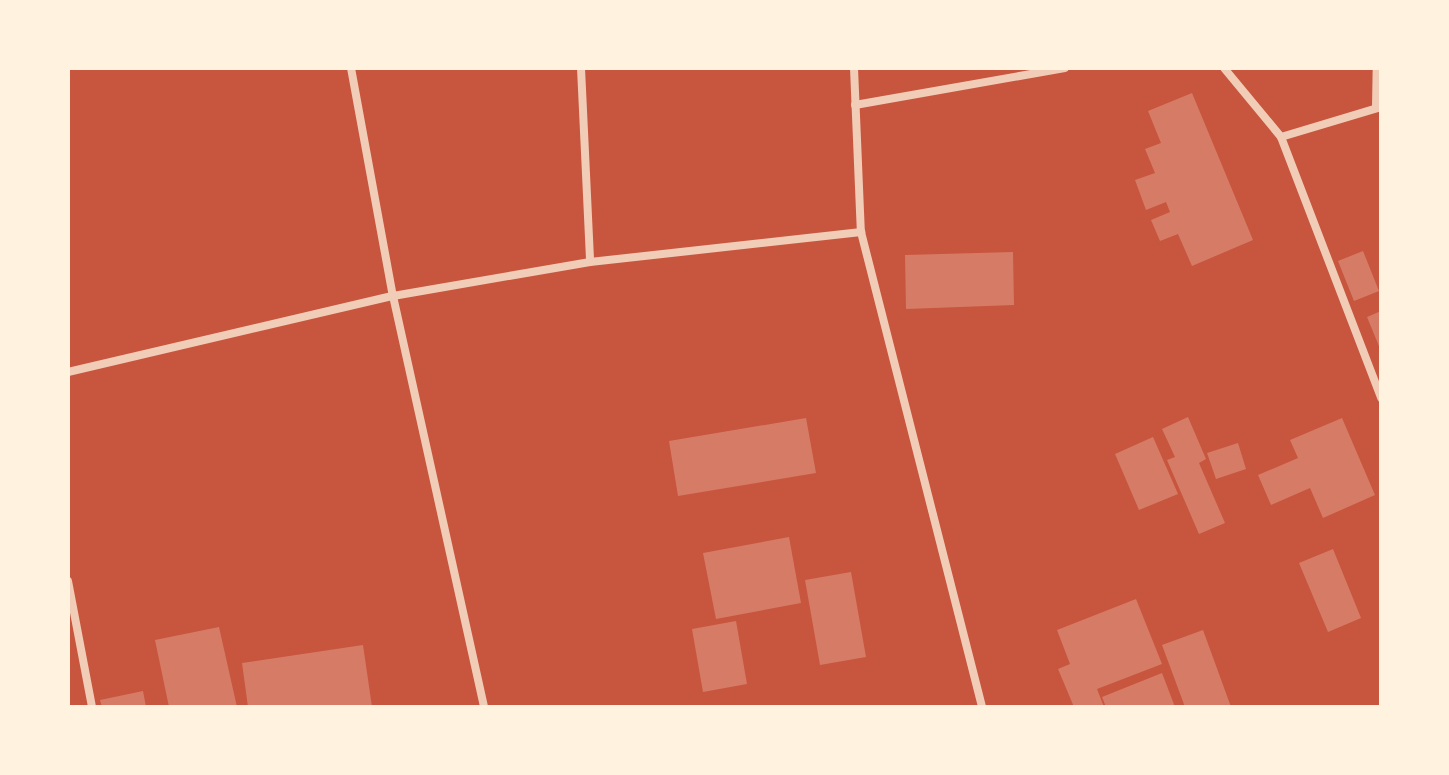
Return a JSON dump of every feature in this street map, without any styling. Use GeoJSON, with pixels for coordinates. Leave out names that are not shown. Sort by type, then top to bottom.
{"type":"FeatureCollection","features":[{"type":"Feature","properties":{"kind":"street"},"geometry":{"type":"LineString","coordinates":[[351,68],[393,296],[484,707]]}},
{"type":"Feature","properties":{"kind":"street"},"geometry":{"type":"LineString","coordinates":[[581,68],[590,262]]}},
{"type":"Feature","properties":{"kind":"street"},"geometry":{"type":"LineString","coordinates":[[854,68],[861,232],[982,707]]}},
{"type":"Feature","properties":{"kind":"street"},"geometry":{"type":"LineString","coordinates":[[855,105],[1065,68]]}},
{"type":"Feature","properties":{"kind":"street"},"geometry":{"type":"LineString","coordinates":[[1224,68],[1281,137],[1381,398]]}},
{"type":"Feature","properties":{"kind":"street"},"geometry":{"type":"LineString","coordinates":[[1281,137],[1379,107],[1377,68]]}},
{"type":"Feature","properties":{"kind":"street"},"geometry":{"type":"LineString","coordinates":[[68,372],[393,296],[590,262],[861,232]]}},
{"type":"Feature","properties":{"kind":"street"},"geometry":{"type":"LineString","coordinates":[[68,581],[92,707]]}},
{"type":"Feature","properties":{"kind":"building"},"geometry":{"type":"Polygon","coordinates":[[[1192,93],[1253,240],[1192,266],[1178,234],[1160,241],[1151,220],[1170,212],[1166,202],[1146,210],[1135,180],[1155,173],[1145,149],[1161,143],[1148,111],[1192,93]]]}},
{"type":"Feature","properties":{"kind":"building"},"geometry":{"type":"Polygon","coordinates":[[[1363,251],[1379,291],[1354,301],[1338,261],[1363,251]]]}},
{"type":"Feature","properties":{"kind":"building"},"geometry":{"type":"Polygon","coordinates":[[[1013,252],[1014,305],[906,309],[905,255],[1013,252]]]}},
{"type":"Feature","properties":{"kind":"building"},"geometry":{"type":"Polygon","coordinates":[[[1381,311],[1381,351],[1367,317],[1381,311]]]}},
{"type":"Feature","properties":{"kind":"building"},"geometry":{"type":"Polygon","coordinates":[[[1188,417],[1206,459],[1199,463],[1225,523],[1199,534],[1167,460],[1175,457],[1162,429],[1188,417]]]}},
{"type":"Feature","properties":{"kind":"building"},"geometry":{"type":"Polygon","coordinates":[[[806,418],[816,473],[678,496],[669,441],[806,418]]]}},
{"type":"Feature","properties":{"kind":"building"},"geometry":{"type":"Polygon","coordinates":[[[1342,418],[1375,495],[1323,518],[1310,488],[1271,505],[1258,475],[1298,458],[1290,440],[1342,418]]]}},
{"type":"Feature","properties":{"kind":"building"},"geometry":{"type":"Polygon","coordinates":[[[1153,437],[1178,494],[1139,510],[1115,454],[1153,437]]]}},
{"type":"Feature","properties":{"kind":"building"},"geometry":{"type":"Polygon","coordinates":[[[1238,443],[1246,469],[1216,479],[1207,453],[1238,443]]]}},
{"type":"Feature","properties":{"kind":"building"},"geometry":{"type":"Polygon","coordinates":[[[789,537],[801,603],[716,619],[703,553],[789,537]]]}},
{"type":"Feature","properties":{"kind":"building"},"geometry":{"type":"Polygon","coordinates":[[[1333,549],[1361,618],[1328,632],[1299,563],[1333,549]]]}},
{"type":"Feature","properties":{"kind":"building"},"geometry":{"type":"Polygon","coordinates":[[[851,572],[866,657],[820,665],[805,580],[851,572]]]}},
{"type":"Feature","properties":{"kind":"building"},"geometry":{"type":"Polygon","coordinates":[[[1136,599],[1162,664],[1097,689],[1104,707],[1074,707],[1058,669],[1070,664],[1057,630],[1136,599]]]}},
{"type":"Feature","properties":{"kind":"building"},"geometry":{"type":"Polygon","coordinates":[[[736,621],[747,684],[703,692],[692,629],[736,621]]]}},
{"type":"Feature","properties":{"kind":"building"},"geometry":{"type":"Polygon","coordinates":[[[219,627],[237,707],[169,707],[155,640],[219,627]]]}},
{"type":"Feature","properties":{"kind":"building"},"geometry":{"type":"Polygon","coordinates":[[[1203,630],[1231,707],[1185,707],[1162,645],[1203,630]]]}},
{"type":"Feature","properties":{"kind":"building"},"geometry":{"type":"Polygon","coordinates":[[[363,645],[372,707],[248,707],[242,663],[363,645]]]}},
{"type":"Feature","properties":{"kind":"building"},"geometry":{"type":"Polygon","coordinates":[[[1162,673],[1175,707],[1106,707],[1102,697],[1162,673]]]}},
{"type":"Feature","properties":{"kind":"building"},"geometry":{"type":"Polygon","coordinates":[[[143,691],[146,707],[102,707],[100,700],[143,691]]]}}]}
